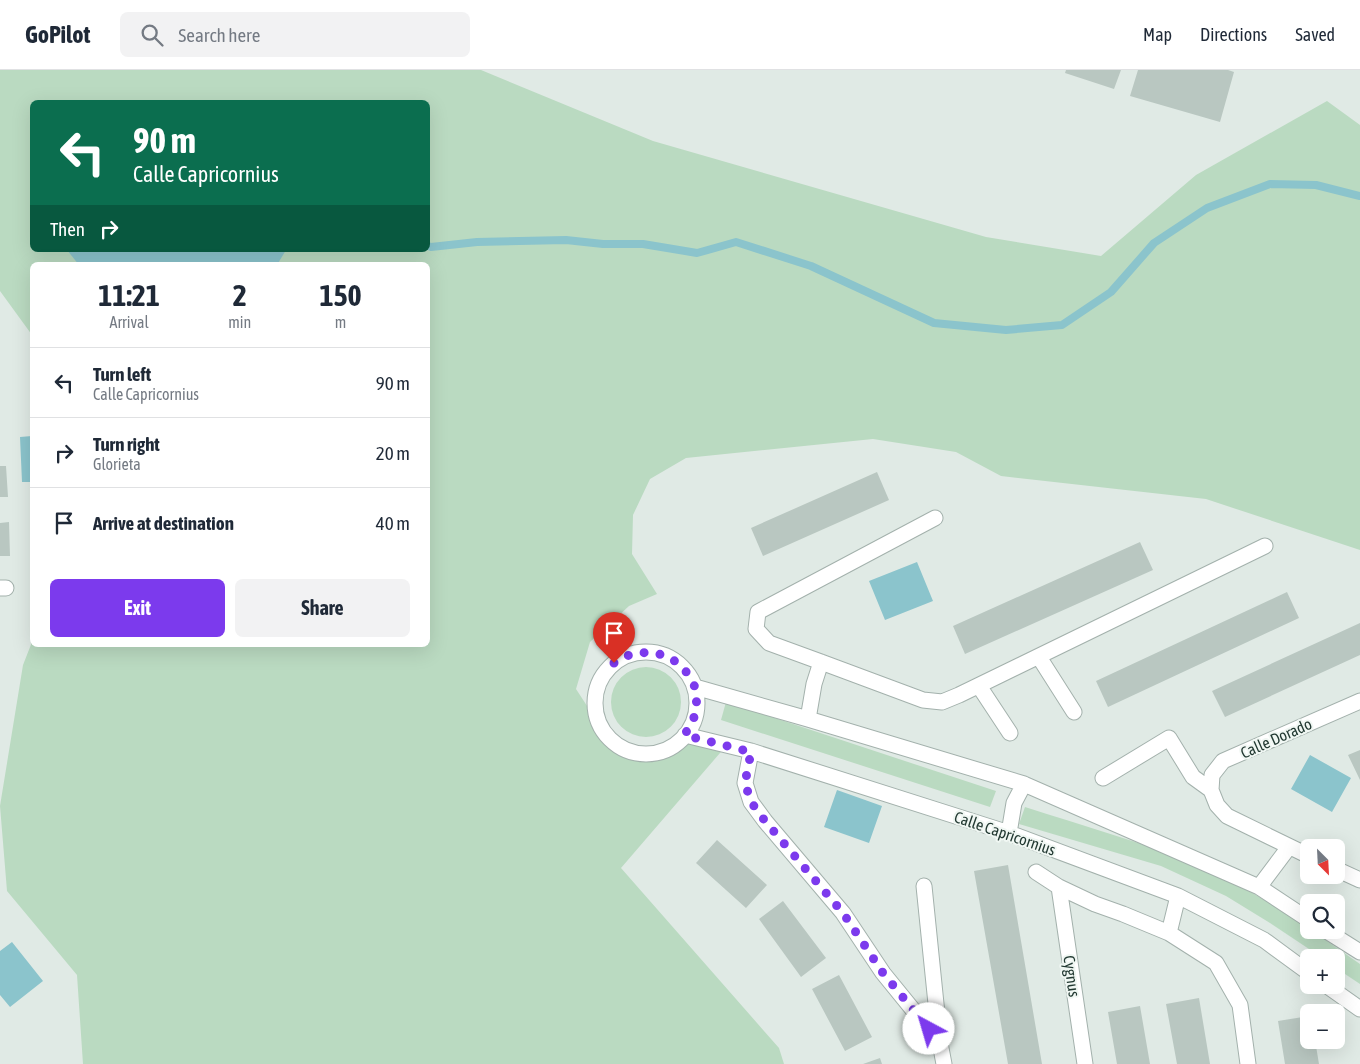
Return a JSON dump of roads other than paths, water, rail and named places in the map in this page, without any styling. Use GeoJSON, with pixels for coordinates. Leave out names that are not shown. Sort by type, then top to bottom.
{"type":"FeatureCollection","features":[{"type":"Feature","properties":{"kind":"street"},"geometry":{"type":"LineString","coordinates":[[936,518],[758,612],[756,629],[769,644],[923,700],[942,702],[979,686],[1265,546]]}},
{"type":"Feature","properties":{"kind":"street"},"geometry":{"type":"LineString","coordinates":[[651,652],[670,657],[685,670],[695,687],[697,707],[692,724],[679,742],[657,752],[645,754],[627,750],[606,735],[597,718],[595,698],[601,678],[614,663],[631,654],[651,652]]}},
{"type":"Feature","properties":{"kind":"street"},"geometry":{"type":"LineString","coordinates":[[1039,657],[1074,712]]}},
{"type":"Feature","properties":{"kind":"street"},"geometry":{"type":"LineString","coordinates":[[808,718],[814,684],[821,662]]}},
{"type":"Feature","properties":{"kind":"street"},"geometry":{"type":"LineString","coordinates":[[979,686],[1010,733]]}},
{"type":"Feature","properties":{"kind":"street"},"geometry":{"type":"LineString","coordinates":[[695,687],[808,718],[1024,784],[1258,887],[1300,914]]}},
{"type":"Feature","properties":{"kind":"street","name":"Calle Dorado"},"geometry":{"type":"LineString","coordinates":[[1211,790],[1212,775],[1223,761],[1360,701]]}},
{"type":"Feature","properties":{"kind":"street","name":"Calle Capricornius"},"geometry":{"type":"LineString","coordinates":[[684,735],[751,752],[1009,833],[1178,896],[1264,940],[1300,966]]}},
{"type":"Feature","properties":{"kind":"street"},"geometry":{"type":"LineString","coordinates":[[1102,778],[1169,738],[1194,777],[1211,790],[1216,805],[1227,816],[1300,852]]}},
{"type":"Feature","properties":{"kind":"street"},"geometry":{"type":"LineString","coordinates":[[751,752],[745,783],[751,802],[843,913],[883,973],[940,1043]]}},
{"type":"Feature","properties":{"kind":"street"},"geometry":{"type":"LineString","coordinates":[[1009,833],[1014,803],[1024,784]]}},
{"type":"Feature","properties":{"kind":"street"},"geometry":{"type":"LineString","coordinates":[[1258,887],[1290,847]]}},
{"type":"Feature","properties":{"kind":"street"},"geometry":{"type":"LineString","coordinates":[[1036,872],[1059,887],[1095,904],[1169,933],[1216,962],[1240,1006],[1248,1064]]}},
{"type":"Feature","properties":{"kind":"street"},"geometry":{"type":"LineString","coordinates":[[1345,872],[1360,880]]}},
{"type":"Feature","properties":{"kind":"street"},"geometry":{"type":"LineString","coordinates":[[924,886],[940,1043],[944,1064]]}},
{"type":"Feature","properties":{"kind":"street","name":"Cygnus"},"geometry":{"type":"LineString","coordinates":[[1059,887],[1084,1064]]}},
{"type":"Feature","properties":{"kind":"street"},"geometry":{"type":"LineString","coordinates":[[1169,933],[1178,896]]}},
{"type":"Feature","properties":{"kind":"street"},"geometry":{"type":"LineString","coordinates":[[1339,939],[1360,952]]}},
{"type":"Feature","properties":{"kind":"street"},"geometry":{"type":"LineString","coordinates":[[1339,994],[1360,1009]]}},
{"type":"Feature","properties":{"kind":"water"},"geometry":{"type":"Polygon","coordinates":[[[69,252],[285,252],[279,262],[77,262],[69,252]]]}},
{"type":"Feature","properties":{"kind":"water"},"geometry":{"type":"Polygon","coordinates":[[[30,436],[30,482],[22,482],[20,437],[30,436]]]}},
{"type":"Feature","properties":{"kind":"water"},"geometry":{"type":"Polygon","coordinates":[[[917,562],[933,601],[885,620],[869,581],[917,562]]]}},
{"type":"Feature","properties":{"kind":"water"},"geometry":{"type":"Polygon","coordinates":[[[1310,755],[1351,778],[1332,812],[1291,789],[1310,755]]]}},
{"type":"Feature","properties":{"kind":"water"},"geometry":{"type":"Polygon","coordinates":[[[837,790],[882,806],[869,843],[824,827],[837,790]]]}},
{"type":"Feature","properties":{"kind":"water"},"geometry":{"type":"Polygon","coordinates":[[[12,942],[43,981],[10,1007],[0,995],[0,951],[12,942]]]}},
{"type":"Feature","properties":{"kind":"waterway"},"geometry":{"type":"LineString","coordinates":[[430,247],[477,242],[566,240],[603,244],[643,244],[697,253],[736,242],[811,266],[934,323],[1006,330],[1062,325],[1111,292],[1154,243],[1207,208],[1270,184],[1316,185],[1360,196]]}}]}
